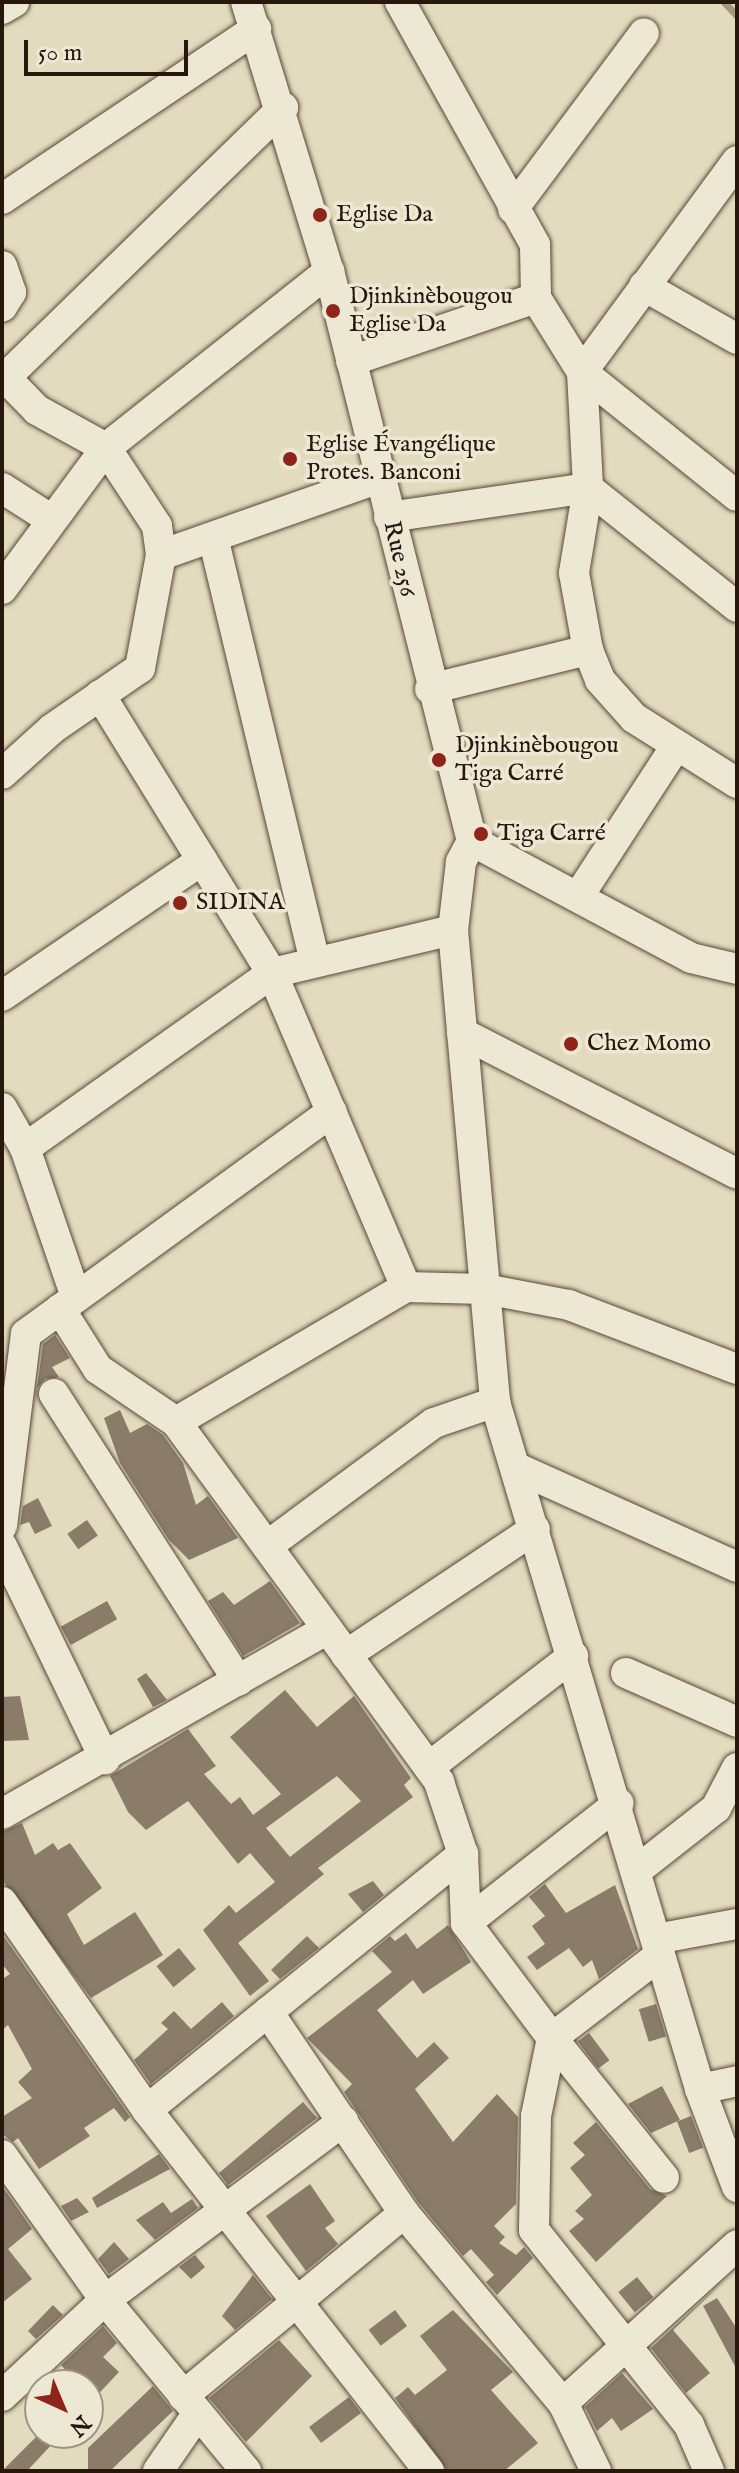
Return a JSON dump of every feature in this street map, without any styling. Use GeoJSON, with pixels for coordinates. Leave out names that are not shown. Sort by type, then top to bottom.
{"type":"FeatureCollection","features":[{"type":"Feature","properties":{"kind":"street"},"geometry":{"type":"LineString","coordinates":[[2,9],[14,2]]}},
{"type":"Feature","properties":{"kind":"street"},"geometry":{"type":"LineString","coordinates":[[400,2],[535,245],[536,298],[582,372],[737,496]]}},
{"type":"Feature","properties":{"kind":"street"},"geometry":{"type":"LineString","coordinates":[[2,199],[251,15]]}},
{"type":"Feature","properties":{"kind":"street","name":"Rue 256"},"geometry":{"type":"LineString","coordinates":[[251,15],[283,108],[329,271],[430,689],[472,841]]}},
{"type":"Feature","properties":{"kind":"street"},"geometry":{"type":"LineString","coordinates":[[513,209],[644,33]]}},
{"type":"Feature","properties":{"kind":"street"},"geometry":{"type":"LineString","coordinates":[[2,774],[100,695],[140,668],[161,555],[157,526],[106,448],[37,410],[4,376],[283,108]]}},
{"type":"Feature","properties":{"kind":"street"},"geometry":{"type":"LineString","coordinates":[[737,161],[582,372],[588,488],[574,573],[588,650],[600,680],[634,718],[737,783]]}},
{"type":"Feature","properties":{"kind":"street"},"geometry":{"type":"LineString","coordinates":[[2,266],[11,292],[2,307]]}},
{"type":"Feature","properties":{"kind":"street"},"geometry":{"type":"LineString","coordinates":[[2,589],[106,448],[329,271]]}},
{"type":"Feature","properties":{"kind":"street"},"geometry":{"type":"LineString","coordinates":[[644,286],[737,339]]}},
{"type":"Feature","properties":{"kind":"street"},"geometry":{"type":"LineString","coordinates":[[351,361],[536,298]]}},
{"type":"Feature","properties":{"kind":"street"},"geometry":{"type":"LineString","coordinates":[[161,555],[380,478]]}},
{"type":"Feature","properties":{"kind":"street"},"geometry":{"type":"LineString","coordinates":[[2,488],[52,520]]}},
{"type":"Feature","properties":{"kind":"street"},"geometry":{"type":"LineString","coordinates":[[389,517],[588,488],[737,607]]}},
{"type":"Feature","properties":{"kind":"street"},"geometry":{"type":"LineString","coordinates":[[213,537],[314,958]]}},
{"type":"Feature","properties":{"kind":"street"},"geometry":{"type":"LineString","coordinates":[[430,689],[588,650]]}},
{"type":"Feature","properties":{"kind":"street"},"geometry":{"type":"LineString","coordinates":[[100,695],[272,973],[406,1287]]}},
{"type":"Feature","properties":{"kind":"street"},"geometry":{"type":"LineString","coordinates":[[578,897],[676,746]]}},
{"type":"Feature","properties":{"kind":"street"},"geometry":{"type":"LineString","coordinates":[[737,969],[691,958],[472,841],[461,862],[453,930],[495,1402],[619,1803],[700,2089],[737,2187]]}},
{"type":"Feature","properties":{"kind":"street"},"geometry":{"type":"LineString","coordinates":[[2,996],[202,860]]}},
{"type":"Feature","properties":{"kind":"street"},"geometry":{"type":"LineString","coordinates":[[13,1144],[272,973],[314,958],[453,930]]}},
{"type":"Feature","properties":{"kind":"street"},"geometry":{"type":"LineString","coordinates":[[462,1033],[737,1174]]}},
{"type":"Feature","properties":{"kind":"street"},"geometry":{"type":"LineString","coordinates":[[2,1108],[68,1303],[98,1369],[176,1422],[429,1767],[463,1854],[466,1923],[552,2038],[664,2178]]}},
{"type":"Feature","properties":{"kind":"street"},"geometry":{"type":"LineString","coordinates":[[2,1526],[6,1416],[26,1334],[332,1112]]}},
{"type":"Feature","properties":{"kind":"street"},"geometry":{"type":"LineString","coordinates":[[176,1422],[406,1287],[485,1289],[569,1305],[737,1369]]}},
{"type":"Feature","properties":{"kind":"street"},"geometry":{"type":"LineString","coordinates":[[6,1416],[98,1369]]}},
{"type":"Feature","properties":{"kind":"street"},"geometry":{"type":"LineString","coordinates":[[54,1394],[238,1681]]}},
{"type":"Feature","properties":{"kind":"street"},"geometry":{"type":"LineString","coordinates":[[267,1546],[434,1423],[495,1402]]}},
{"type":"Feature","properties":{"kind":"street"},"geometry":{"type":"LineString","coordinates":[[517,1468],[737,1567]]}},
{"type":"Feature","properties":{"kind":"street"},"geometry":{"type":"LineString","coordinates":[[346,1655],[535,1529]]}},
{"type":"Feature","properties":{"kind":"street"},"geometry":{"type":"LineString","coordinates":[[2,1546],[105,1759]]}},
{"type":"Feature","properties":{"kind":"street"},"geometry":{"type":"LineString","coordinates":[[2,1814],[105,1759],[327,1629]]}},
{"type":"Feature","properties":{"kind":"street"},"geometry":{"type":"LineString","coordinates":[[429,1767],[573,1656]]}},
{"type":"Feature","properties":{"kind":"street"},"geometry":{"type":"LineString","coordinates":[[626,1673],[737,1722]]}},
{"type":"Feature","properties":{"kind":"street"},"geometry":{"type":"LineString","coordinates":[[636,1871],[716,1808],[737,1768]]}},
{"type":"Feature","properties":{"kind":"street"},"geometry":{"type":"LineString","coordinates":[[466,1923],[619,1803]]}},
{"type":"Feature","properties":{"kind":"street"},"geometry":{"type":"LineString","coordinates":[[147,2110],[463,1854]]}},
{"type":"Feature","properties":{"kind":"street"},"geometry":{"type":"LineString","coordinates":[[2,1902],[147,2110],[429,2471]]}},
{"type":"Feature","properties":{"kind":"street"},"geometry":{"type":"LineString","coordinates":[[709,2471],[689,2425],[628,2343],[534,2230],[536,2116],[552,2038],[658,1947],[737,1924]]}},
{"type":"Feature","properties":{"kind":"street"},"geometry":{"type":"LineString","coordinates":[[268,2012],[404,2213],[563,2403],[596,2471]]}},
{"type":"Feature","properties":{"kind":"street"},"geometry":{"type":"LineString","coordinates":[[700,2089],[737,2081]]}},
{"type":"Feature","properties":{"kind":"street"},"geometry":{"type":"LineString","coordinates":[[2,2396],[105,2300],[227,2212],[343,2121]]}},
{"type":"Feature","properties":{"kind":"street"},"geometry":{"type":"LineString","coordinates":[[2,2155],[105,2300],[246,2471]]}},
{"type":"Feature","properties":{"kind":"street"},"geometry":{"type":"LineString","coordinates":[[158,2471],[191,2405],[295,2300],[404,2213]]}},
{"type":"Feature","properties":{"kind":"street"},"geometry":{"type":"LineString","coordinates":[[563,2403],[737,2245]]}},
{"type":"Feature","properties":{"kind":"building"},"geometry":{"type":"Polygon","coordinates":[[[55,1335],[70,1358],[52,1367],[59,1377],[45,1379],[37,1388],[43,1344],[55,1335]]]}},
{"type":"Feature","properties":{"kind":"building"},"geometry":{"type":"Polygon","coordinates":[[[120,1410],[130,1433],[147,1424],[163,1435],[183,1463],[196,1505],[208,1496],[238,1538],[189,1560],[169,1540],[120,1463],[104,1418],[120,1410]]]}},
{"type":"Feature","properties":{"kind":"building"},"geometry":{"type":"Polygon","coordinates":[[[38,1498],[52,1526],[35,1534],[29,1522],[20,1525],[23,1506],[38,1498]]]}},
{"type":"Feature","properties":{"kind":"building"},"geometry":{"type":"Polygon","coordinates":[[[87,1520],[98,1536],[78,1549],[67,1534],[87,1520]]]}},
{"type":"Feature","properties":{"kind":"building"},"geometry":{"type":"Polygon","coordinates":[[[270,1581],[300,1623],[243,1656],[208,1601],[223,1592],[234,1605],[270,1581]]]}},
{"type":"Feature","properties":{"kind":"building"},"geometry":{"type":"Polygon","coordinates":[[[107,1601],[117,1619],[71,1645],[61,1627],[107,1601]]]}},
{"type":"Feature","properties":{"kind":"building"},"geometry":{"type":"Polygon","coordinates":[[[146,1673],[167,1700],[153,1707],[137,1679],[146,1673]]]}},
{"type":"Feature","properties":{"kind":"building"},"geometry":{"type":"Polygon","coordinates":[[[285,1690],[317,1727],[354,1696],[411,1778],[404,1785],[413,1797],[318,1868],[324,1874],[238,1943],[269,1981],[250,1996],[203,1930],[229,1905],[236,1913],[275,1882],[250,1853],[238,1864],[188,1801],[146,1830],[128,1812],[110,1776],[188,1729],[216,1766],[204,1774],[231,1804],[240,1797],[253,1815],[281,1794],[230,1737],[285,1690]],[[337,1776],[266,1828],[290,1857],[361,1801],[337,1776]]]}},
{"type":"Feature","properties":{"kind":"building"},"geometry":{"type":"Polygon","coordinates":[[[20,1696],[29,1740],[2,1741],[2,1697],[20,1696]]]}},
{"type":"Feature","properties":{"kind":"building"},"geometry":{"type":"Polygon","coordinates":[[[22,1823],[35,1855],[53,1843],[58,1850],[70,1843],[102,1888],[67,1914],[84,1945],[135,1912],[163,1955],[91,1998],[2,1880],[2,1832],[22,1823]]]}},
{"type":"Feature","properties":{"kind":"building"},"geometry":{"type":"Polygon","coordinates":[[[373,1881],[384,1895],[363,1912],[348,1894],[373,1881]]]}},
{"type":"Feature","properties":{"kind":"building"},"geometry":{"type":"Polygon","coordinates":[[[545,1884],[566,1913],[615,1885],[638,1949],[599,1979],[592,1960],[583,1967],[569,1948],[537,1970],[527,1957],[545,1944],[532,1926],[545,1916],[529,1897],[545,1884]]]}},
{"type":"Feature","properties":{"kind":"building"},"geometry":{"type":"Polygon","coordinates":[[[448,1925],[471,1962],[423,1994],[413,1980],[377,2010],[417,2058],[434,2042],[449,2058],[415,2089],[453,2142],[497,2094],[518,2117],[516,2204],[494,2226],[505,2237],[499,2243],[516,2255],[524,2247],[533,2258],[497,2295],[486,2282],[494,2275],[471,2249],[463,2256],[418,2202],[344,2092],[352,2084],[307,2038],[392,1972],[372,1951],[390,1936],[395,1941],[406,1933],[417,1949],[448,1925]]]}},
{"type":"Feature","properties":{"kind":"building"},"geometry":{"type":"Polygon","coordinates":[[[2,1934],[130,2117],[125,2122],[114,2108],[84,2128],[90,2136],[39,2169],[18,2138],[13,2142],[2,2134],[2,2117],[32,2098],[18,2082],[32,2069],[8,2025],[2,2030],[2,1979],[10,1974],[2,1964],[2,1934]]]}},
{"type":"Feature","properties":{"kind":"building"},"geometry":{"type":"Polygon","coordinates":[[[307,1936],[319,1948],[280,1979],[271,1970],[307,1936]]]}},
{"type":"Feature","properties":{"kind":"building"},"geometry":{"type":"Polygon","coordinates":[[[179,1948],[196,1969],[173,1987],[156,1966],[179,1948]]]}},
{"type":"Feature","properties":{"kind":"building"},"geometry":{"type":"Polygon","coordinates":[[[222,2002],[234,2016],[151,2084],[134,2060],[168,2029],[161,2023],[174,2011],[191,2029],[222,2002]]]}},
{"type":"Feature","properties":{"kind":"building"},"geometry":{"type":"Polygon","coordinates":[[[656,2004],[666,2037],[649,2042],[639,2009],[656,2004]]]}},
{"type":"Feature","properties":{"kind":"building"},"geometry":{"type":"Polygon","coordinates":[[[589,2033],[609,2060],[598,2069],[578,2041],[589,2033]]]}},
{"type":"Feature","properties":{"kind":"building"},"geometry":{"type":"Polygon","coordinates":[[[662,2086],[680,2120],[651,2133],[628,2104],[662,2086]]]}},
{"type":"Feature","properties":{"kind":"building"},"geometry":{"type":"Polygon","coordinates":[[[303,2102],[317,2118],[228,2185],[219,2173],[303,2102]]]}},
{"type":"Feature","properties":{"kind":"building"},"geometry":{"type":"Polygon","coordinates":[[[691,2116],[703,2148],[689,2153],[677,2121],[691,2116]]]}},
{"type":"Feature","properties":{"kind":"building"},"geometry":{"type":"Polygon","coordinates":[[[596,2122],[650,2189],[667,2196],[596,2262],[569,2231],[584,2219],[575,2211],[592,2195],[570,2168],[585,2155],[573,2143],[596,2122]]]}},
{"type":"Feature","properties":{"kind":"building"},"geometry":{"type":"Polygon","coordinates":[[[159,2154],[170,2169],[97,2208],[92,2198],[159,2154]]]}},
{"type":"Feature","properties":{"kind":"building"},"geometry":{"type":"Polygon","coordinates":[[[310,2184],[335,2221],[325,2228],[338,2244],[306,2271],[266,2216],[310,2184]]]}},
{"type":"Feature","properties":{"kind":"building"},"geometry":{"type":"Polygon","coordinates":[[[2,2186],[32,2229],[8,2249],[32,2279],[2,2303],[2,2186]]]}},
{"type":"Feature","properties":{"kind":"building"},"geometry":{"type":"Polygon","coordinates":[[[77,2198],[89,2212],[71,2221],[61,2206],[77,2198]]]}},
{"type":"Feature","properties":{"kind":"building"},"geometry":{"type":"Polygon","coordinates":[[[192,2199],[198,2208],[155,2240],[136,2220],[163,2202],[171,2213],[192,2199]]]}},
{"type":"Feature","properties":{"kind":"building"},"geometry":{"type":"Polygon","coordinates":[[[114,2242],[129,2259],[109,2274],[98,2259],[114,2242]]]}},
{"type":"Feature","properties":{"kind":"building"},"geometry":{"type":"Polygon","coordinates":[[[195,2255],[205,2267],[191,2279],[179,2267],[195,2255]]]}},
{"type":"Feature","properties":{"kind":"building"},"geometry":{"type":"Polygon","coordinates":[[[253,2275],[272,2299],[235,2330],[222,2316],[253,2275]]]}},
{"type":"Feature","properties":{"kind":"building"},"geometry":{"type":"Polygon","coordinates":[[[637,2277],[653,2297],[635,2312],[618,2292],[637,2277]]]}},
{"type":"Feature","properties":{"kind":"building"},"geometry":{"type":"Polygon","coordinates":[[[724,2281],[673,2330],[710,2373],[686,2393],[651,2348],[724,2281]]]}},
{"type":"Feature","properties":{"kind":"building"},"geometry":{"type":"Polygon","coordinates":[[[717,2298],[737,2329],[737,2370],[703,2306],[717,2298]]]}},
{"type":"Feature","properties":{"kind":"building"},"geometry":{"type":"Polygon","coordinates":[[[53,2305],[63,2315],[36,2339],[28,2331],[53,2305]]]}},
{"type":"Feature","properties":{"kind":"building"},"geometry":{"type":"Polygon","coordinates":[[[395,2310],[407,2326],[381,2346],[369,2330],[395,2310]]]}},
{"type":"Feature","properties":{"kind":"building"},"geometry":{"type":"Polygon","coordinates":[[[453,2310],[513,2372],[491,2390],[538,2443],[504,2471],[447,2471],[395,2398],[408,2387],[415,2395],[447,2370],[420,2336],[453,2310]]]}},
{"type":"Feature","properties":{"kind":"building"},"geometry":{"type":"Polygon","coordinates":[[[103,2326],[117,2343],[103,2357],[119,2372],[104,2388],[104,2369],[65,2369],[61,2365],[103,2326]]]}},
{"type":"Feature","properties":{"kind":"building"},"geometry":{"type":"Polygon","coordinates":[[[279,2340],[312,2376],[246,2442],[209,2398],[279,2340]]]}},
{"type":"Feature","properties":{"kind":"building"},"geometry":{"type":"Polygon","coordinates":[[[622,2373],[653,2409],[621,2431],[612,2418],[597,2431],[585,2407],[622,2373]]]}},
{"type":"Feature","properties":{"kind":"building"},"geometry":{"type":"Polygon","coordinates":[[[153,2386],[173,2411],[110,2471],[88,2471],[88,2449],[104,2449],[104,2433],[153,2386]]]}},
{"type":"Feature","properties":{"kind":"building"},"geometry":{"type":"Polygon","coordinates":[[[349,2397],[361,2413],[321,2443],[309,2427],[349,2397]]]}},
{"type":"Feature","properties":{"kind":"building"},"geometry":{"type":"Polygon","coordinates":[[[24,2449],[47,2449],[27,2471],[2,2471],[24,2449]]]}},
{"type":"Feature","properties":{"kind":"waterway"},"geometry":{"type":"LineString","coordinates":[[724,2],[737,16]]}},
{"type":"Feature","properties":{"kind":"place","name":"Eglise Da"},"geometry":{"type":"Point","coordinates":[320,215]}},
{"type":"Feature","properties":{"kind":"place","name":"Djinkinèbougou Eglise Da"},"geometry":{"type":"Point","coordinates":[333,311]}},
{"type":"Feature","properties":{"kind":"place","name":"Eglise Évangélique Protes. Banconi"},"geometry":{"type":"Point","coordinates":[290,459]}},
{"type":"Feature","properties":{"kind":"place","name":"Djinkinèbougou Tiga Carré"},"geometry":{"type":"Point","coordinates":[439,760]}},
{"type":"Feature","properties":{"kind":"place","name":"Tiga Carré"},"geometry":{"type":"Point","coordinates":[481,834]}},
{"type":"Feature","properties":{"kind":"place","name":"SIDINA"},"geometry":{"type":"Point","coordinates":[180,903]}},
{"type":"Feature","properties":{"kind":"place","name":"Chez Momo"},"geometry":{"type":"Point","coordinates":[571,1044]}}]}
